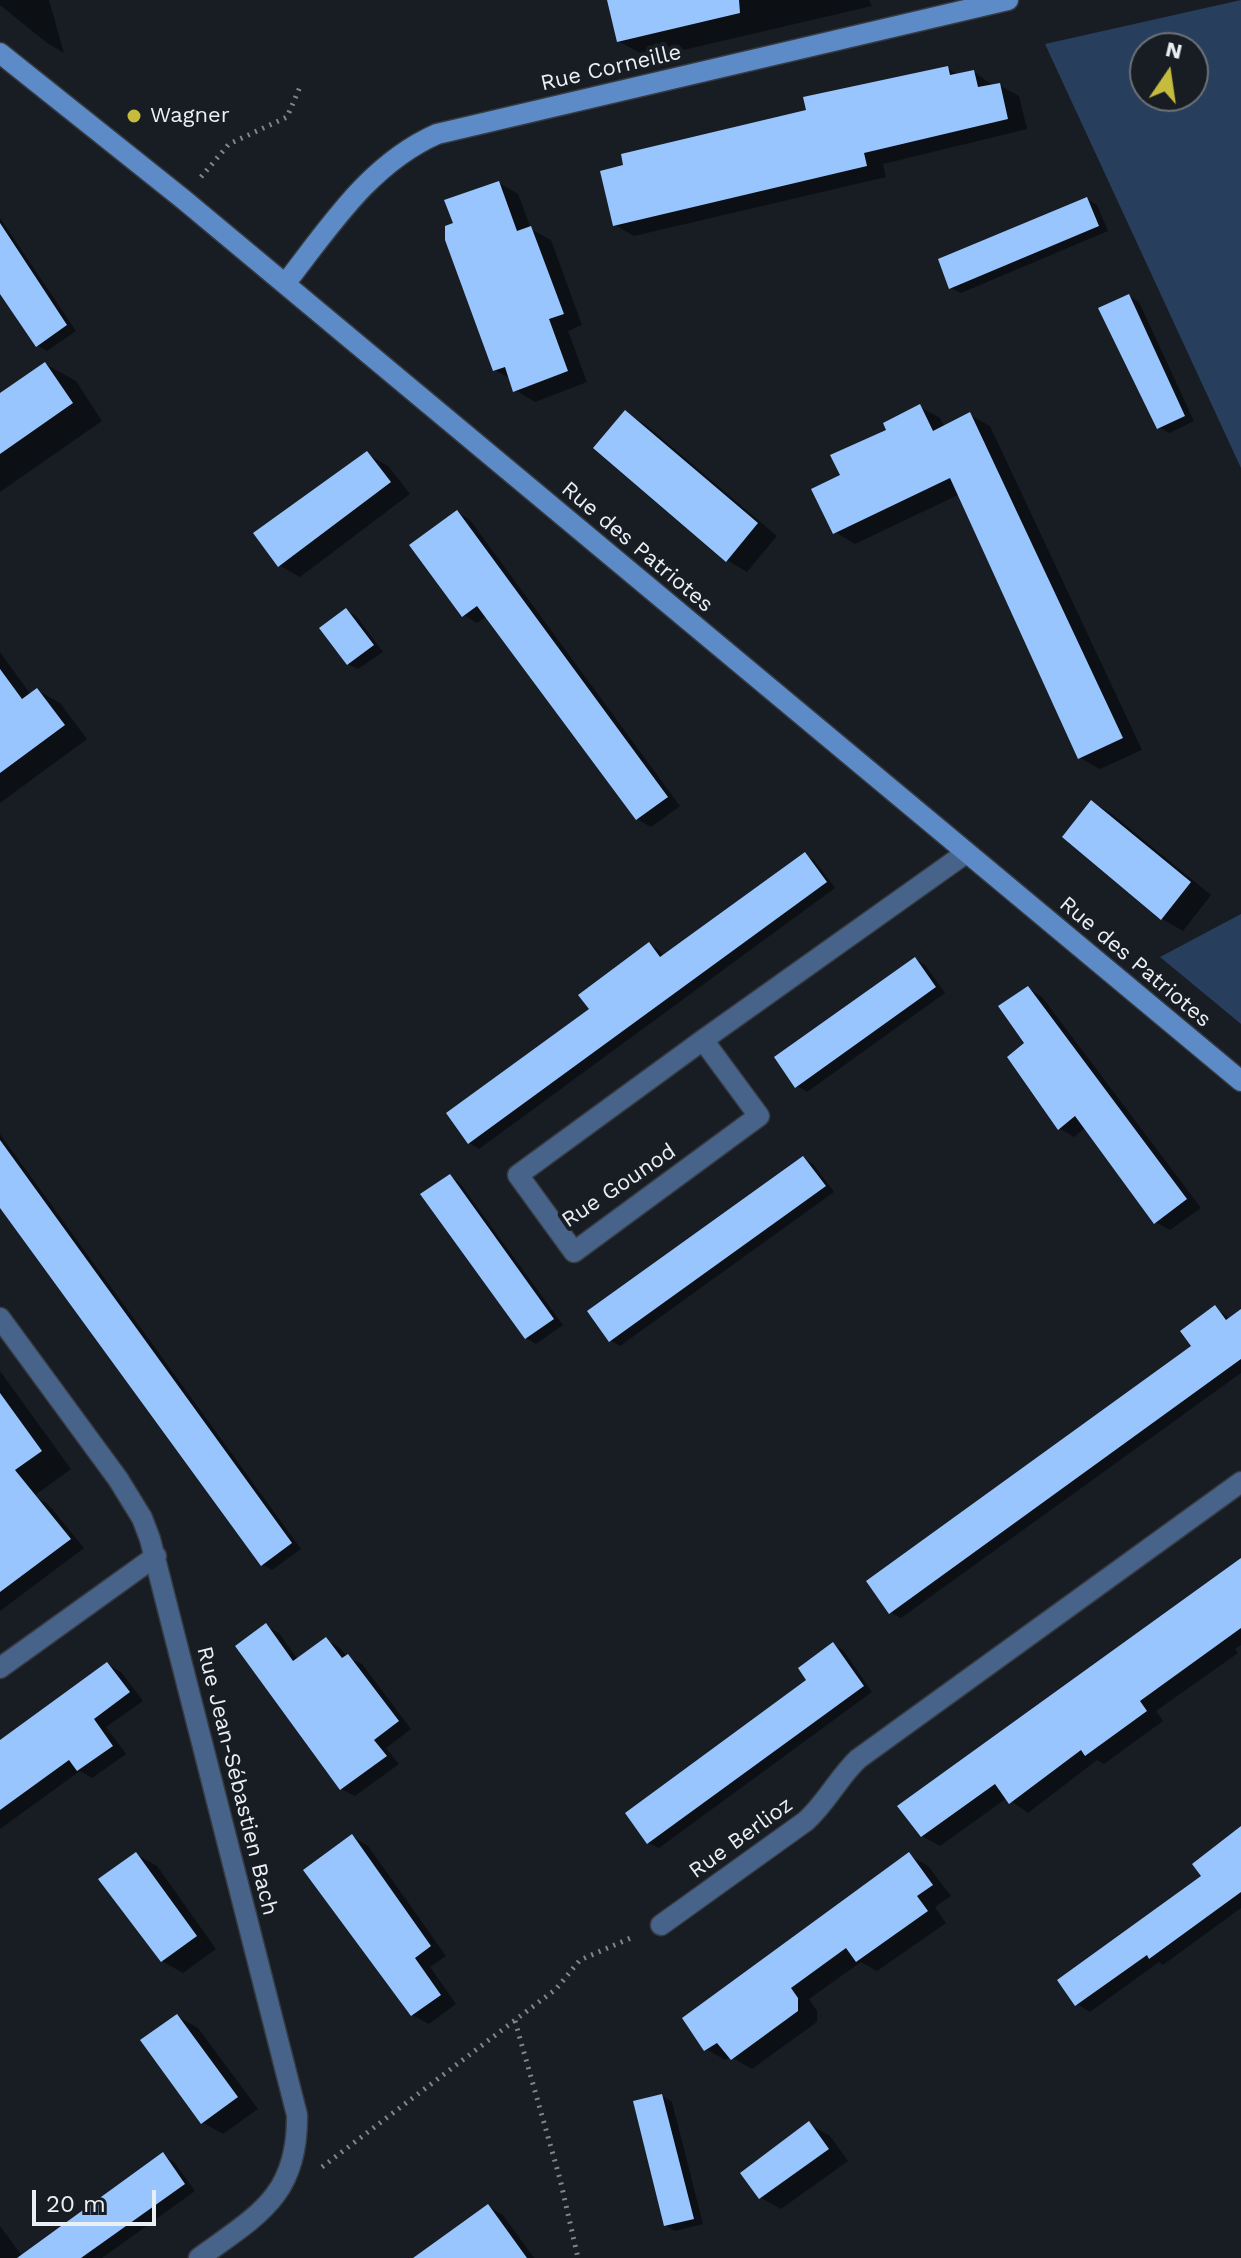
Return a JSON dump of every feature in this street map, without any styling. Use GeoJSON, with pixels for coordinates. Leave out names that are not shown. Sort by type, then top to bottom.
{"type":"FeatureCollection","features":[{"type":"Feature","properties":{"kind":"street","name":"Rue Corneille"},"geometry":{"type":"LineString","coordinates":[[285,284],[369,181],[404,152],[437,134],[1008,0]]}},
{"type":"Feature","properties":{"kind":"street","name":"Rue des Patriotes"},"geometry":{"type":"LineString","coordinates":[[0,53],[183,199],[1241,1081]]}},
{"type":"Feature","properties":{"kind":"street","name":"Rue Gounod"},"geometry":{"type":"LineString","coordinates":[[703,1040],[759,1116],[574,1252],[518,1175],[703,1040],[966,853]]}},
{"type":"Feature","properties":{"kind":"street","name":"Rue Jean-Sébastien Bach"},"geometry":{"type":"LineString","coordinates":[[0,1318],[118,1479],[142,1518],[156,1556],[297,2115],[298,2139],[292,2163],[276,2197],[257,2216],[199,2258]]}},
{"type":"Feature","properties":{"kind":"street","name":"Rue Berlioz"},"geometry":{"type":"LineString","coordinates":[[661,1925],[806,1821],[820,1808],[843,1773],[858,1759],[1241,1482]]}},
{"type":"Feature","properties":{"kind":"street"},"geometry":{"type":"LineString","coordinates":[[0,1668],[156,1556]]}},
{"type":"Feature","properties":{"kind":"path"},"geometry":{"type":"LineString","coordinates":[[183,199],[229,144],[287,117],[300,87]]}},
{"type":"Feature","properties":{"kind":"path"},"geometry":{"type":"LineString","coordinates":[[318,2170],[556,1989],[580,1960],[661,1925]]}},
{"type":"Feature","properties":{"kind":"path"},"geometry":{"type":"LineString","coordinates":[[515,2021],[560,2179],[578,2258]]}},
{"type":"Feature","properties":{"kind":"shaded area"},"geometry":{"type":"Polygon","coordinates":[[[1241,0],[1241,468],[1045,44],[1241,0]]]}},
{"type":"Feature","properties":{"kind":"shaded area"},"geometry":{"type":"Polygon","coordinates":[[[1241,914],[1241,1024],[1160,957],[1241,914]]]}},
{"type":"Feature","properties":{"kind":"building"},"geometry":{"type":"Polygon","coordinates":[[[607,0],[739,0],[740,13],[617,42],[607,0]]]}},
{"type":"Feature","properties":{"kind":"building"},"geometry":{"type":"Polygon","coordinates":[[[948,66],[950,75],[974,70],[978,87],[1000,83],[1008,119],[864,153],[867,166],[613,226],[600,171],[623,165],[621,154],[806,110],[803,97],[948,66]]]}},
{"type":"Feature","properties":{"kind":"building"},"geometry":{"type":"Polygon","coordinates":[[[499,181],[517,231],[531,226],[564,314],[549,319],[568,371],[513,392],[505,367],[493,371],[445,240],[445,226],[453,223],[444,200],[499,181]]]}},
{"type":"Feature","properties":{"kind":"building"},"geometry":{"type":"Polygon","coordinates":[[[1087,197],[1099,226],[949,289],[938,259],[1087,197]]]}},
{"type":"Feature","properties":{"kind":"building"},"geometry":{"type":"Polygon","coordinates":[[[0,223],[67,325],[36,347],[0,294],[0,223]]]}},
{"type":"Feature","properties":{"kind":"building"},"geometry":{"type":"Polygon","coordinates":[[[1129,294],[1185,416],[1157,429],[1098,308],[1129,294]]]}},
{"type":"Feature","properties":{"kind":"building"},"geometry":{"type":"Polygon","coordinates":[[[45,362],[73,403],[0,454],[0,393],[45,362]]]}},
{"type":"Feature","properties":{"kind":"building"},"geometry":{"type":"Polygon","coordinates":[[[920,404],[933,431],[970,412],[1123,738],[1078,759],[950,478],[833,534],[811,489],[840,475],[830,455],[886,430],[883,423],[920,404]]]}},
{"type":"Feature","properties":{"kind":"building"},"geometry":{"type":"Polygon","coordinates":[[[625,410],[758,523],[726,562],[593,448],[625,410]]]}},
{"type":"Feature","properties":{"kind":"building"},"geometry":{"type":"Polygon","coordinates":[[[367,451],[391,482],[278,567],[253,533],[367,451]]]}},
{"type":"Feature","properties":{"kind":"building"},"geometry":{"type":"Polygon","coordinates":[[[457,510],[668,797],[636,820],[477,606],[462,617],[409,545],[457,510]]]}},
{"type":"Feature","properties":{"kind":"building"},"geometry":{"type":"Polygon","coordinates":[[[346,608],[374,645],[347,665],[319,628],[346,608]]]}},
{"type":"Feature","properties":{"kind":"building"},"geometry":{"type":"Polygon","coordinates":[[[0,669],[22,699],[37,688],[65,725],[0,773],[0,669]]]}},
{"type":"Feature","properties":{"kind":"building"},"geometry":{"type":"Polygon","coordinates":[[[1091,800],[1191,882],[1161,920],[1062,837],[1091,800]]]}},
{"type":"Feature","properties":{"kind":"building"},"geometry":{"type":"Polygon","coordinates":[[[805,852],[827,882],[468,1144],[446,1113],[589,1009],[578,995],[649,942],[660,957],[805,852]]]}},
{"type":"Feature","properties":{"kind":"building"},"geometry":{"type":"Polygon","coordinates":[[[915,957],[936,987],[795,1088],[774,1057],[915,957]]]}},
{"type":"Feature","properties":{"kind":"building"},"geometry":{"type":"Polygon","coordinates":[[[1028,986],[1187,1199],[1154,1224],[1075,1116],[1058,1130],[1007,1057],[1024,1043],[998,1006],[1028,986]]]}},
{"type":"Feature","properties":{"kind":"building"},"geometry":{"type":"Polygon","coordinates":[[[0,1140],[292,1543],[261,1566],[0,1208],[0,1140]]]}},
{"type":"Feature","properties":{"kind":"building"},"geometry":{"type":"Polygon","coordinates":[[[803,1156],[826,1186],[609,1342],[587,1311],[803,1156]]]}},
{"type":"Feature","properties":{"kind":"building"},"geometry":{"type":"Polygon","coordinates":[[[450,1174],[554,1319],[525,1339],[420,1194],[450,1174]]]}},
{"type":"Feature","properties":{"kind":"building"},"geometry":{"type":"Polygon","coordinates":[[[1215,1305],[1226,1320],[1241,1309],[1241,1359],[889,1614],[866,1581],[1191,1346],[1180,1331],[1215,1305]]]}},
{"type":"Feature","properties":{"kind":"building"},"geometry":{"type":"Polygon","coordinates":[[[0,1393],[42,1451],[15,1470],[71,1539],[0,1592],[0,1393]]]}},
{"type":"Feature","properties":{"kind":"building"},"geometry":{"type":"Polygon","coordinates":[[[1241,1558],[1241,1628],[1140,1701],[1147,1711],[1085,1756],[1081,1750],[1009,1804],[995,1784],[921,1837],[897,1806],[1241,1558]]]}},
{"type":"Feature","properties":{"kind":"building"},"geometry":{"type":"Polygon","coordinates":[[[266,1623],[293,1661],[326,1637],[342,1658],[348,1654],[399,1721],[374,1740],[387,1756],[340,1790],[235,1646],[266,1623]]]}},
{"type":"Feature","properties":{"kind":"building"},"geometry":{"type":"Polygon","coordinates":[[[833,1642],[864,1686],[647,1844],[625,1813],[806,1680],[798,1668],[833,1642]]]}},
{"type":"Feature","properties":{"kind":"building"},"geometry":{"type":"Polygon","coordinates":[[[107,1662],[130,1692],[94,1719],[113,1746],[77,1771],[69,1760],[0,1810],[0,1740],[107,1662]]]}},
{"type":"Feature","properties":{"kind":"building"},"geometry":{"type":"Polygon","coordinates":[[[1241,1826],[1241,1892],[1149,1959],[1147,1955],[1075,2006],[1057,1980],[1201,1876],[1192,1864],[1241,1826]]]}},
{"type":"Feature","properties":{"kind":"building"},"geometry":{"type":"Polygon","coordinates":[[[352,1834],[431,1946],[415,1958],[441,1995],[411,2016],[303,1870],[352,1834]]]}},
{"type":"Feature","properties":{"kind":"building"},"geometry":{"type":"Polygon","coordinates":[[[136,1852],[197,1936],[161,1962],[98,1879],[136,1852]]]}},
{"type":"Feature","properties":{"kind":"building"},"geometry":{"type":"Polygon","coordinates":[[[909,1852],[933,1885],[917,1896],[928,1911],[856,1962],[846,1948],[791,1988],[798,1998],[798,2011],[731,2060],[717,2043],[704,2051],[682,2018],[909,1852]]]}},
{"type":"Feature","properties":{"kind":"building"},"geometry":{"type":"Polygon","coordinates":[[[177,2014],[238,2097],[201,2124],[140,2040],[177,2014]]]}},
{"type":"Feature","properties":{"kind":"building"},"geometry":{"type":"Polygon","coordinates":[[[662,2094],[694,2219],[664,2226],[633,2101],[662,2094]]]}},
{"type":"Feature","properties":{"kind":"building"},"geometry":{"type":"Polygon","coordinates":[[[809,2121],[829,2149],[759,2199],[740,2173],[809,2121]]]}},
{"type":"Feature","properties":{"kind":"building"},"geometry":{"type":"Polygon","coordinates":[[[163,2152],[185,2184],[81,2258],[17,2258],[163,2152]]]}},
{"type":"Feature","properties":{"kind":"building"},"geometry":{"type":"Polygon","coordinates":[[[488,2204],[527,2258],[413,2258],[488,2204]]]}},
{"type":"Feature","properties":{"kind":"place","name":"Wagner"},"geometry":{"type":"Point","coordinates":[134,116]}}]}
